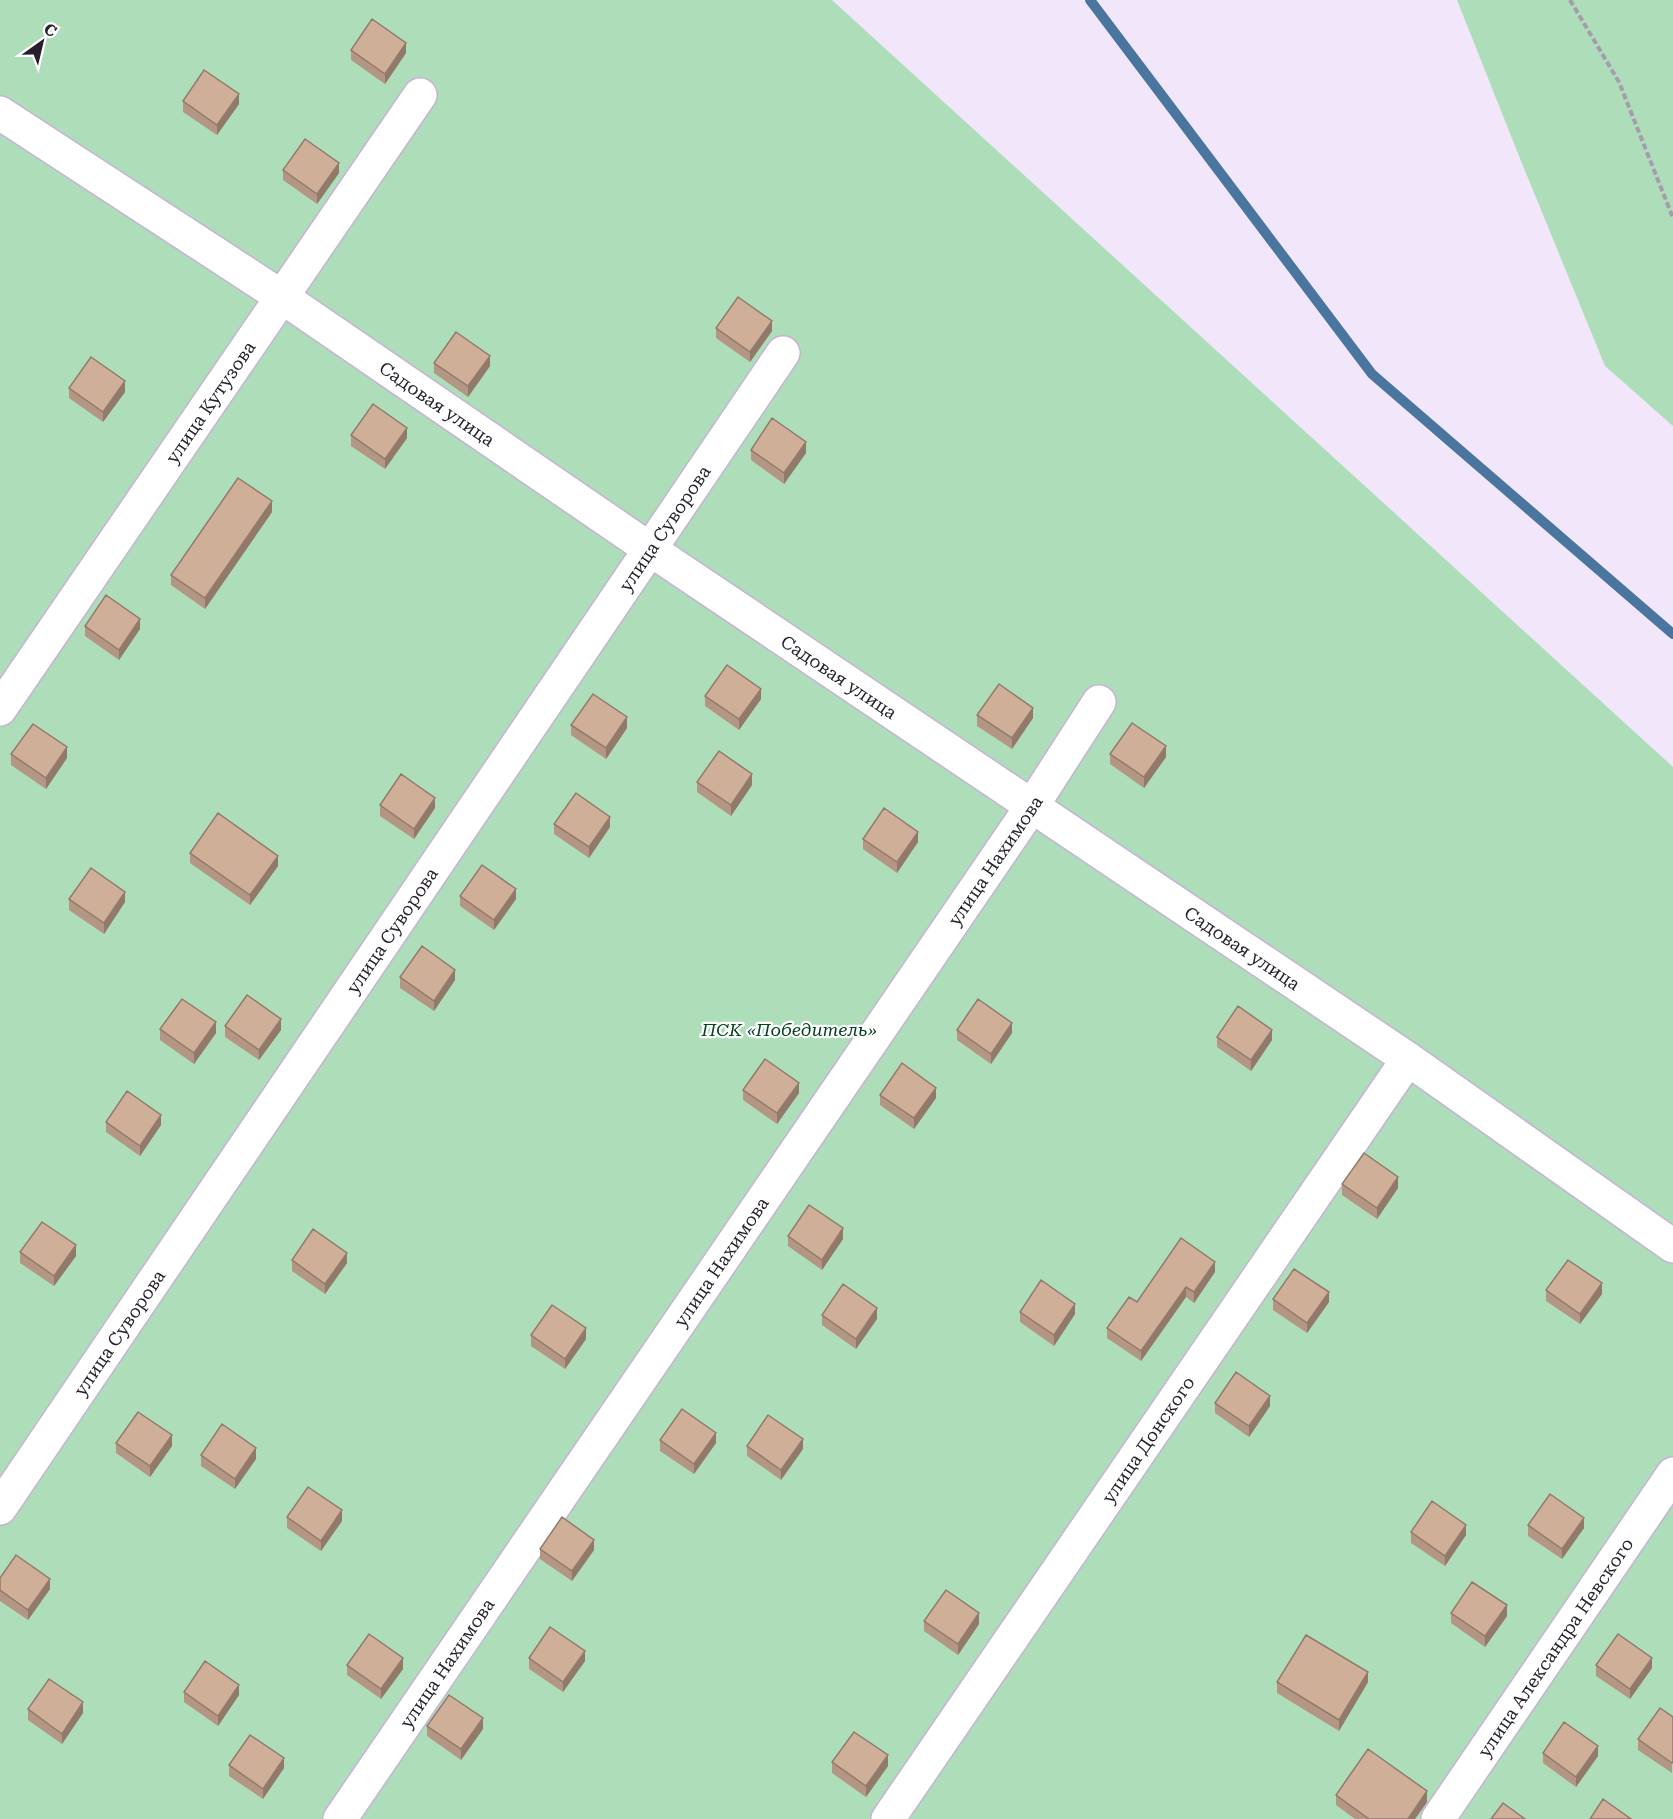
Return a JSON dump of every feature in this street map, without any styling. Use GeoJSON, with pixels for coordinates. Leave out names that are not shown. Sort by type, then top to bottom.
{"type":"FeatureCollection","features":[{"type":"Feature","properties":{"kind":"street","name":"улица Кутузова"},"geometry":{"type":"LineString","coordinates":[[0,709],[420,95]]}},
{"type":"Feature","properties":{"kind":"street","name":"Садовая улица"},"geometry":{"type":"LineString","coordinates":[[0,113],[282,297],[651,550],[1408,1059],[1673,1246]]}},
{"type":"Feature","properties":{"kind":"street","name":"улица Суворова"},"geometry":{"type":"LineString","coordinates":[[0,1508],[783,353]]}},
{"type":"Feature","properties":{"kind":"street","name":"улица Нахимова"},"geometry":{"type":"LineString","coordinates":[[340,1819],[1032,806],[1099,702]]}},
{"type":"Feature","properties":{"kind":"street","name":"улица Донского"},"geometry":{"type":"LineString","coordinates":[[888,1819],[1408,1059]]}},
{"type":"Feature","properties":{"kind":"street","name":"улица Александра Невского"},"geometry":{"type":"LineString","coordinates":[[1438,1819],[1673,1474]]}},
{"type":"Feature","properties":{"kind":"path"},"geometry":{"type":"LineString","coordinates":[[1570,0],[1619,82],[1673,218]]}},
{"type":"Feature","properties":{"kind":"green space","name":"ПСК «Победитель»"},"geometry":{"type":"Polygon","coordinates":[[[0,0],[832,0],[1673,767],[1673,1819],[0,1819],[0,0]]]}},
{"type":"Feature","properties":{"kind":"green space"},"geometry":{"type":"Polygon","coordinates":[[[1457,0],[1673,0],[1673,426],[1605,366],[1457,0]]]}},
{"type":"Feature","properties":{"kind":"building"},"geometry":{"type":"Polygon","coordinates":[[[372,19],[406,43],[385,74],[351,50],[372,19]]]}},
{"type":"Feature","properties":{"kind":"building"},"geometry":{"type":"Polygon","coordinates":[[[204,70],[239,94],[217,125],[183,101],[204,70]]]}},
{"type":"Feature","properties":{"kind":"building"},"geometry":{"type":"Polygon","coordinates":[[[305,139],[339,163],[317,194],[283,170],[305,139]]]}},
{"type":"Feature","properties":{"kind":"building"},"geometry":{"type":"Polygon","coordinates":[[[738,297],[772,321],[750,352],[716,328],[738,297]]]}},
{"type":"Feature","properties":{"kind":"building"},"geometry":{"type":"Polygon","coordinates":[[[456,332],[490,356],[468,386],[434,363],[456,332]]]}},
{"type":"Feature","properties":{"kind":"building"},"geometry":{"type":"Polygon","coordinates":[[[91,357],[125,381],[103,412],[69,388],[91,357]]]}},
{"type":"Feature","properties":{"kind":"building"},"geometry":{"type":"Polygon","coordinates":[[[373,404],[407,428],[385,459],[351,435],[373,404]]]}},
{"type":"Feature","properties":{"kind":"building"},"geometry":{"type":"Polygon","coordinates":[[[772,418],[806,442],[784,473],[751,450],[772,418]]]}},
{"type":"Feature","properties":{"kind":"building"},"geometry":{"type":"Polygon","coordinates":[[[238,478],[272,501],[205,598],[171,575],[238,478]]]}},
{"type":"Feature","properties":{"kind":"building"},"geometry":{"type":"Polygon","coordinates":[[[106,595],[140,619],[119,650],[85,626],[106,595]]]}},
{"type":"Feature","properties":{"kind":"building"},"geometry":{"type":"Polygon","coordinates":[[[727,665],[761,689],[739,719],[705,696],[727,665]]]}},
{"type":"Feature","properties":{"kind":"building"},"geometry":{"type":"Polygon","coordinates":[[[999,684],[1033,708],[1012,738],[977,715],[999,684]]]}},
{"type":"Feature","properties":{"kind":"building"},"geometry":{"type":"Polygon","coordinates":[[[593,694],[627,717],[606,748],[571,725],[593,694]]]}},
{"type":"Feature","properties":{"kind":"building"},"geometry":{"type":"Polygon","coordinates":[[[1132,723],[1166,746],[1144,777],[1110,754],[1132,723]]]}},
{"type":"Feature","properties":{"kind":"building"},"geometry":{"type":"Polygon","coordinates":[[[33,724],[67,747],[46,778],[11,754],[33,724]]]}},
{"type":"Feature","properties":{"kind":"building"},"geometry":{"type":"Polygon","coordinates":[[[719,751],[752,774],[731,805],[697,782],[719,751]]]}},
{"type":"Feature","properties":{"kind":"building"},"geometry":{"type":"Polygon","coordinates":[[[401,774],[435,798],[414,829],[380,805],[401,774]]]}},
{"type":"Feature","properties":{"kind":"building"},"geometry":{"type":"Polygon","coordinates":[[[576,793],[610,817],[589,847],[554,824],[576,793]]]}},
{"type":"Feature","properties":{"kind":"building"},"geometry":{"type":"Polygon","coordinates":[[[884,808],[918,832],[897,862],[863,839],[884,808]]]}},
{"type":"Feature","properties":{"kind":"building"},"geometry":{"type":"Polygon","coordinates":[[[218,813],[278,856],[250,895],[190,853],[218,813]]]}},
{"type":"Feature","properties":{"kind":"building"},"geometry":{"type":"Polygon","coordinates":[[[482,865],[516,889],[494,920],[460,896],[482,865]]]}},
{"type":"Feature","properties":{"kind":"building"},"geometry":{"type":"Polygon","coordinates":[[[91,868],[125,892],[104,923],[69,899],[91,868]]]}},
{"type":"Feature","properties":{"kind":"building"},"geometry":{"type":"Polygon","coordinates":[[[422,946],[455,970],[434,1001],[400,977],[422,946]]]}},
{"type":"Feature","properties":{"kind":"building"},"geometry":{"type":"Polygon","coordinates":[[[247,995],[281,1019],[259,1050],[225,1026],[247,995]]]}},
{"type":"Feature","properties":{"kind":"building"},"geometry":{"type":"Polygon","coordinates":[[[182,999],[216,1022],[194,1053],[160,1029],[182,999]]]}},
{"type":"Feature","properties":{"kind":"building"},"geometry":{"type":"Polygon","coordinates":[[[978,999],[1012,1023],[991,1054],[957,1030],[978,999]]]}},
{"type":"Feature","properties":{"kind":"building"},"geometry":{"type":"Polygon","coordinates":[[[1238,1006],[1272,1030],[1251,1060],[1217,1037],[1238,1006]]]}},
{"type":"Feature","properties":{"kind":"building"},"geometry":{"type":"Polygon","coordinates":[[[765,1059],[799,1083],[777,1113],[743,1090],[765,1059]]]}},
{"type":"Feature","properties":{"kind":"building"},"geometry":{"type":"Polygon","coordinates":[[[902,1063],[936,1088],[914,1118],[880,1095],[902,1063]]]}},
{"type":"Feature","properties":{"kind":"building"},"geometry":{"type":"Polygon","coordinates":[[[127,1091],[161,1115],[140,1146],[106,1122],[127,1091]]]}},
{"type":"Feature","properties":{"kind":"building"},"geometry":{"type":"Polygon","coordinates":[[[1364,1153],[1398,1177],[1377,1208],[1342,1184],[1364,1153]]]}},
{"type":"Feature","properties":{"kind":"building"},"geometry":{"type":"Polygon","coordinates":[[[809,1205],[843,1228],[822,1260],[788,1236],[809,1205]]]}},
{"type":"Feature","properties":{"kind":"building"},"geometry":{"type":"Polygon","coordinates":[[[42,1222],[76,1245],[54,1276],[20,1252],[42,1222]]]}},
{"type":"Feature","properties":{"kind":"building"},"geometry":{"type":"Polygon","coordinates":[[[313,1229],[347,1253],[325,1284],[292,1260],[313,1229]]]}},
{"type":"Feature","properties":{"kind":"building"},"geometry":{"type":"Polygon","coordinates":[[[1181,1238],[1215,1262],[1194,1292],[1186,1287],[1141,1351],[1107,1328],[1129,1297],[1137,1302],[1181,1238]]]}},
{"type":"Feature","properties":{"kind":"building"},"geometry":{"type":"Polygon","coordinates":[[[1568,1260],[1602,1283],[1580,1314],[1546,1290],[1568,1260]]]}},
{"type":"Feature","properties":{"kind":"building"},"geometry":{"type":"Polygon","coordinates":[[[1294,1269],[1329,1292],[1307,1323],[1273,1299],[1294,1269]]]}},
{"type":"Feature","properties":{"kind":"building"},"geometry":{"type":"Polygon","coordinates":[[[1041,1280],[1075,1304],[1054,1335],[1020,1312],[1041,1280]]]}},
{"type":"Feature","properties":{"kind":"building"},"geometry":{"type":"Polygon","coordinates":[[[843,1284],[877,1308],[856,1339],[822,1315],[843,1284]]]}},
{"type":"Feature","properties":{"kind":"building"},"geometry":{"type":"Polygon","coordinates":[[[552,1305],[586,1328],[565,1359],[531,1335],[552,1305]]]}},
{"type":"Feature","properties":{"kind":"building"},"geometry":{"type":"Polygon","coordinates":[[[1236,1372],[1270,1396],[1249,1426],[1215,1403],[1236,1372]]]}},
{"type":"Feature","properties":{"kind":"building"},"geometry":{"type":"Polygon","coordinates":[[[682,1409],[716,1433],[694,1464],[660,1440],[682,1409]]]}},
{"type":"Feature","properties":{"kind":"building"},"geometry":{"type":"Polygon","coordinates":[[[138,1412],[172,1435],[150,1466],[116,1443],[138,1412]]]}},
{"type":"Feature","properties":{"kind":"building"},"geometry":{"type":"Polygon","coordinates":[[[768,1415],[803,1439],[781,1470],[747,1446],[768,1415]]]}},
{"type":"Feature","properties":{"kind":"building"},"geometry":{"type":"Polygon","coordinates":[[[222,1424],[256,1448],[235,1479],[201,1455],[222,1424]]]}},
{"type":"Feature","properties":{"kind":"building"},"geometry":{"type":"Polygon","coordinates":[[[308,1487],[342,1510],[321,1541],[287,1517],[308,1487]]]}},
{"type":"Feature","properties":{"kind":"building"},"geometry":{"type":"Polygon","coordinates":[[[1550,1494],[1584,1518],[1562,1549],[1528,1525],[1550,1494]]]}},
{"type":"Feature","properties":{"kind":"building"},"geometry":{"type":"Polygon","coordinates":[[[1432,1501],[1466,1525],[1445,1556],[1411,1532],[1432,1501]]]}},
{"type":"Feature","properties":{"kind":"building"},"geometry":{"type":"Polygon","coordinates":[[[562,1517],[594,1540],[572,1571],[540,1549],[562,1517]]]}},
{"type":"Feature","properties":{"kind":"building"},"geometry":{"type":"Polygon","coordinates":[[[16,1555],[50,1579],[28,1610],[0,1590],[0,1578],[16,1555]]]}},
{"type":"Feature","properties":{"kind":"building"},"geometry":{"type":"Polygon","coordinates":[[[1472,1582],[1507,1605],[1485,1636],[1451,1613],[1472,1582]]]}},
{"type":"Feature","properties":{"kind":"building"},"geometry":{"type":"Polygon","coordinates":[[[946,1590],[979,1613],[958,1644],[924,1621],[946,1590]]]}},
{"type":"Feature","properties":{"kind":"building"},"geometry":{"type":"Polygon","coordinates":[[[550,1627],[585,1651],[563,1682],[529,1658],[550,1627]]]}},
{"type":"Feature","properties":{"kind":"building"},"geometry":{"type":"Polygon","coordinates":[[[369,1634],[403,1658],[381,1689],[347,1665],[369,1634]]]}},
{"type":"Feature","properties":{"kind":"building"},"geometry":{"type":"Polygon","coordinates":[[[1618,1634],[1652,1658],[1630,1689],[1596,1665],[1618,1634]]]}},
{"type":"Feature","properties":{"kind":"building"},"geometry":{"type":"Polygon","coordinates":[[[1306,1635],[1368,1672],[1339,1720],[1277,1682],[1306,1635]]]}},
{"type":"Feature","properties":{"kind":"building"},"geometry":{"type":"Polygon","coordinates":[[[205,1661],[239,1685],[218,1716],[184,1692],[205,1661]]]}},
{"type":"Feature","properties":{"kind":"building"},"geometry":{"type":"Polygon","coordinates":[[[49,1679],[83,1702],[62,1734],[28,1709],[49,1679]]]}},
{"type":"Feature","properties":{"kind":"building"},"geometry":{"type":"Polygon","coordinates":[[[449,1695],[483,1718],[461,1749],[427,1726],[449,1695]]]}},
{"type":"Feature","properties":{"kind":"building"},"geometry":{"type":"Polygon","coordinates":[[[1660,1708],[1673,1717],[1672,1763],[1638,1739],[1660,1708]]]}},
{"type":"Feature","properties":{"kind":"building"},"geometry":{"type":"Polygon","coordinates":[[[1564,1722],[1598,1746],[1576,1777],[1543,1753],[1564,1722]]]}},
{"type":"Feature","properties":{"kind":"building"},"geometry":{"type":"Polygon","coordinates":[[[854,1732],[888,1755],[866,1786],[832,1762],[854,1732]]]}},
{"type":"Feature","properties":{"kind":"building"},"geometry":{"type":"Polygon","coordinates":[[[250,1735],[284,1758],[263,1789],[229,1765],[250,1735]]]}},
{"type":"Feature","properties":{"kind":"building"},"geometry":{"type":"Polygon","coordinates":[[[1368,1749],[1427,1791],[1408,1819],[1369,1819],[1336,1795],[1368,1749]]]}},
{"type":"Feature","properties":{"kind":"building"},"geometry":{"type":"Polygon","coordinates":[[[1603,1799],[1631,1819],[1590,1819],[1603,1799]]]}},
{"type":"Feature","properties":{"kind":"building"},"geometry":{"type":"Polygon","coordinates":[[[1503,1803],[1525,1819],[1491,1819],[1503,1803]]]}},
{"type":"Feature","properties":{"kind":"waterway"},"geometry":{"type":"LineString","coordinates":[[1090,0],[1372,374],[1673,634]]}}]}
